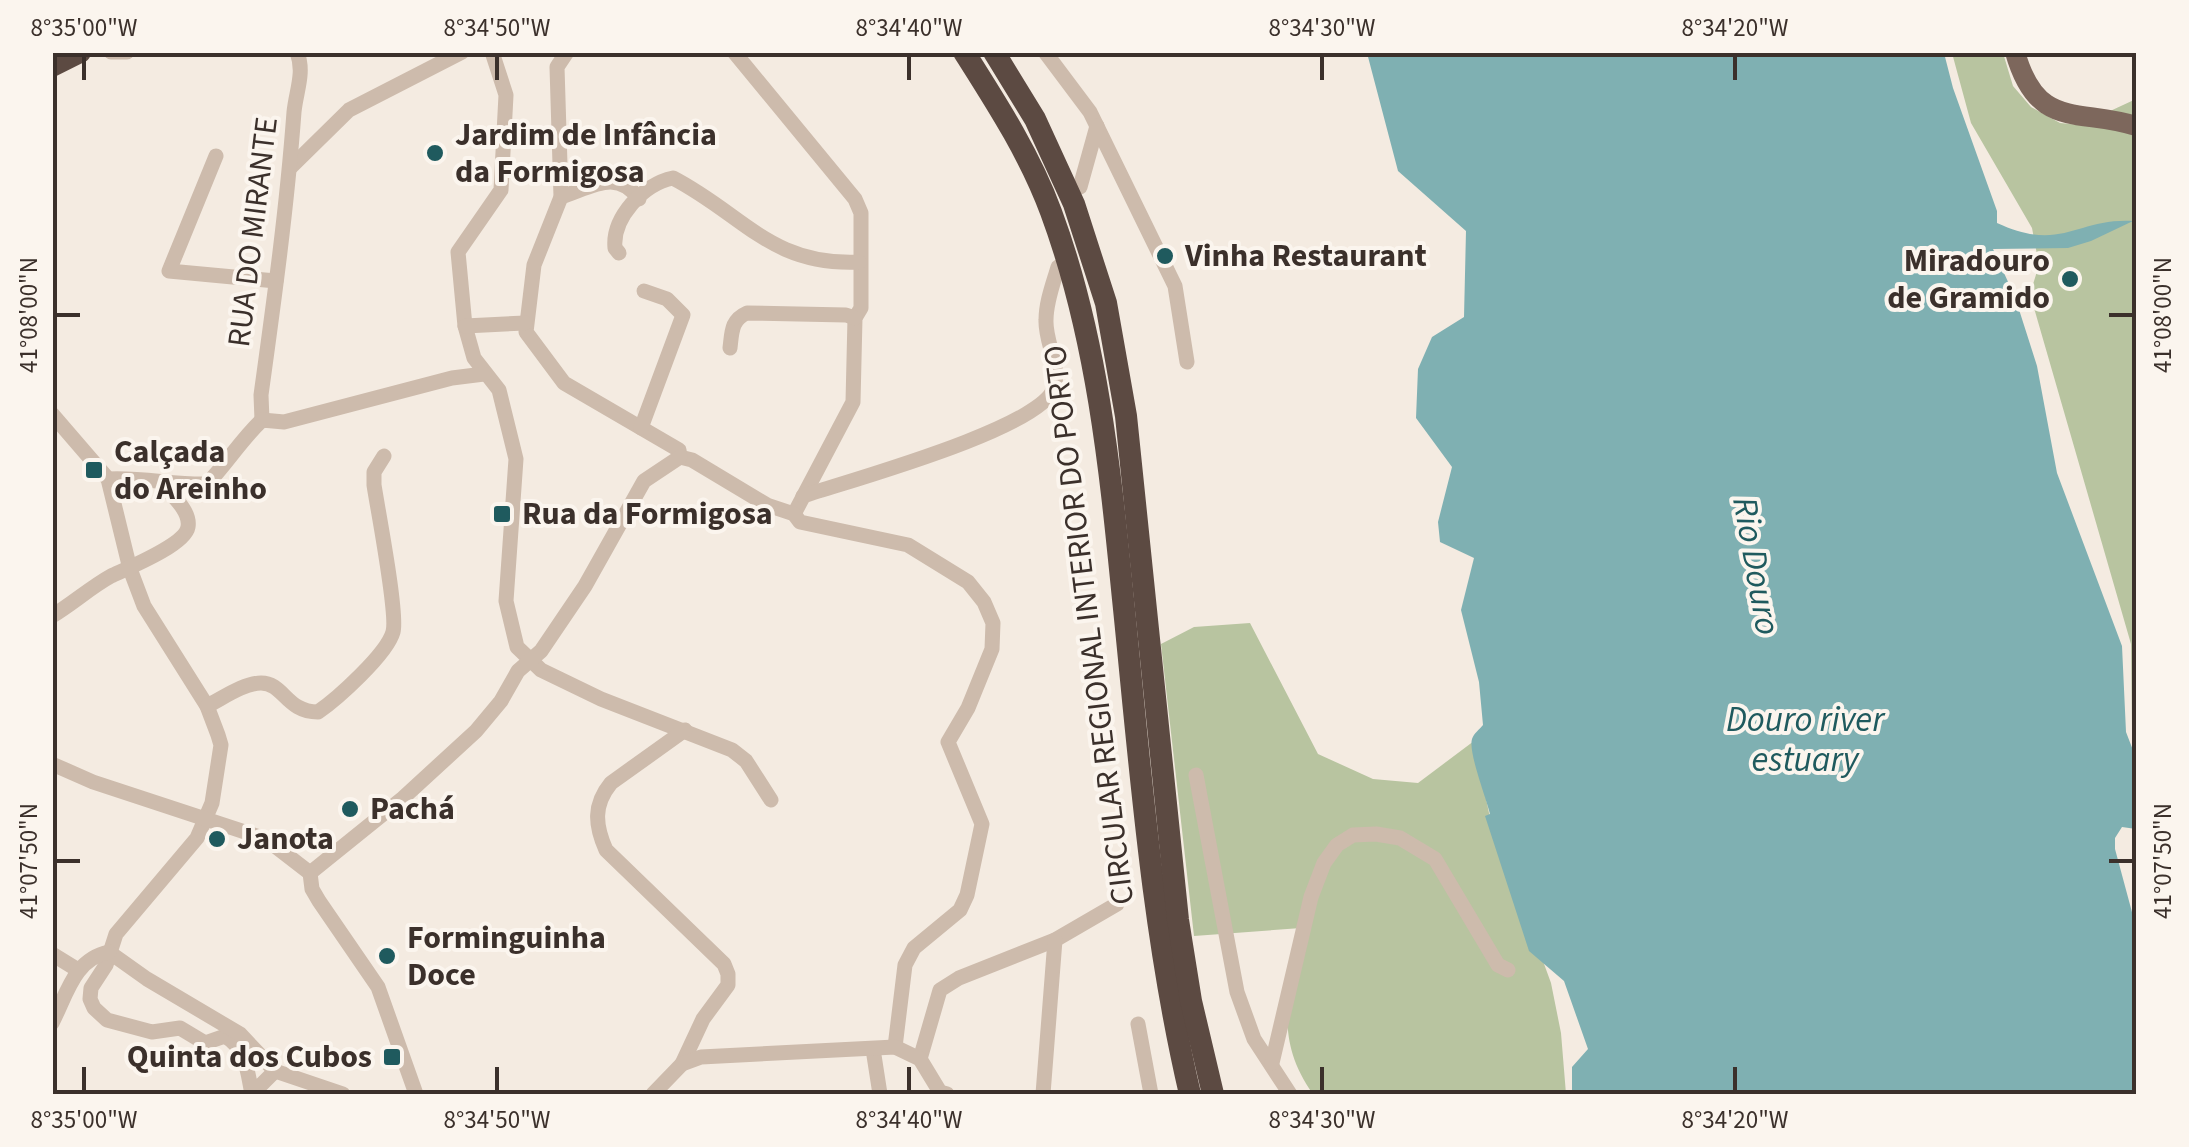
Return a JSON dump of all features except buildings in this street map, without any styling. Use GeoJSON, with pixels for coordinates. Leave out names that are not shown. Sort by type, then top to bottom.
{"type":"FeatureCollection","features":[{"type":"Feature","properties":{"kind":"highway"},"geometry":{"type":"LineString","coordinates":[[52,66],[80,52]]}},
{"type":"Feature","properties":{"kind":"highway","name":"CIRCULAR REGIONAL INTERIOR DO PORTO"},"geometry":{"type":"LineString","coordinates":[[964,52],[1013,130],[1050,211],[1085,325],[1116,522],[1151,869],[1169,1004],[1190,1094]]}},
{"type":"Feature","properties":{"kind":"highway","name":"CIRCULAR REGIONAL INTERIOR DO PORTO"},"geometry":{"type":"LineString","coordinates":[[994,52],[1035,119],[1074,204],[1106,303],[1126,416],[1178,920],[1191,1002],[1213,1094]]}},
{"type":"Feature","properties":{"kind":"main road"},"geometry":{"type":"LineString","coordinates":[[2015,52],[2029,85],[2047,106],[2066,115],[2136,126]]}},
{"type":"Feature","properties":{"kind":"street"},"geometry":{"type":"LineString","coordinates":[[110,52],[128,52]]}},
{"type":"Feature","properties":{"kind":"street","name":"RUA DO MIRANTE"},"geometry":{"type":"LineString","coordinates":[[262,420],[261,396],[302,74],[297,52]]}},
{"type":"Feature","properties":{"kind":"street"},"geometry":{"type":"LineString","coordinates":[[291,167],[349,110],[462,52]]}},
{"type":"Feature","properties":{"kind":"street"},"geometry":{"type":"LineString","coordinates":[[492,52],[506,94],[500,190],[458,252],[456,263],[474,358],[499,390],[516,459],[506,601],[516,647],[541,670],[732,750],[746,762],[771,800]]}},
{"type":"Feature","properties":{"kind":"street"},"geometry":{"type":"LineString","coordinates":[[567,52],[557,67],[561,197],[534,265],[526,322],[532,344],[564,383],[678,450],[680,457]]}},
{"type":"Feature","properties":{"kind":"street"},"geometry":{"type":"LineString","coordinates":[[734,52],[855,199],[862,213],[862,308],[855,318],[853,402],[794,514]]}},
{"type":"Feature","properties":{"kind":"street"},"geometry":{"type":"LineString","coordinates":[[1045,52],[1097,126],[1175,286],[1187,362]]}},
{"type":"Feature","properties":{"kind":"street"},"geometry":{"type":"LineString","coordinates":[[1080,187],[1097,126]]}},
{"type":"Feature","properties":{"kind":"street"},"geometry":{"type":"LineString","coordinates":[[216,156],[169,271],[276,281]]}},
{"type":"Feature","properties":{"kind":"street"},"geometry":{"type":"LineString","coordinates":[[619,252],[614,248],[618,221],[662,180],[673,178],[784,251],[831,263],[860,262]]}},
{"type":"Feature","properties":{"kind":"street"},"geometry":{"type":"LineString","coordinates":[[561,197],[613,180],[630,186],[639,199]]}},
{"type":"Feature","properties":{"kind":"street"},"geometry":{"type":"LineString","coordinates":[[803,496],[946,449],[1039,408],[1053,392],[1056,379],[1046,322],[1058,268]]}},
{"type":"Feature","properties":{"kind":"street"},"geometry":{"type":"LineString","coordinates":[[641,428],[683,315],[667,299],[644,291]]}},
{"type":"Feature","properties":{"kind":"street"},"geometry":{"type":"LineString","coordinates":[[730,348],[733,325],[737,318],[747,314],[855,318]]}},
{"type":"Feature","properties":{"kind":"street"},"geometry":{"type":"LineString","coordinates":[[465,326],[526,322]]}},
{"type":"Feature","properties":{"kind":"street"},"geometry":{"type":"LineString","coordinates":[[108,479],[207,484],[226,464],[237,444],[262,420],[284,422],[452,378],[484,374]]}},
{"type":"Feature","properties":{"kind":"street"},"geometry":{"type":"LineString","coordinates":[[52,414],[108,479],[130,570],[144,606],[207,706],[221,745],[206,821],[197,838],[116,934],[106,966],[91,988],[90,999],[107,1020],[152,1032],[180,1028],[206,1043],[225,1036],[236,1042],[246,1061],[251,1089],[275,1071]]}},
{"type":"Feature","properties":{"kind":"street"},"geometry":{"type":"LineString","coordinates":[[207,706],[260,683],[273,685],[295,708],[318,712],[386,646],[394,623],[374,485],[374,472],[384,456]]}},
{"type":"Feature","properties":{"kind":"street"},"geometry":{"type":"LineString","coordinates":[[310,873],[404,798],[476,731],[527,660],[541,651],[586,586],[644,481],[680,457],[692,460],[768,505],[794,514],[800,522],[908,545],[968,582],[984,602],[992,624],[992,649],[968,708],[948,742],[982,824],[967,895],[960,910],[914,948],[905,965],[895,1048]]}},
{"type":"Feature","properties":{"kind":"street"},"geometry":{"type":"LineString","coordinates":[[52,616],[186,534],[187,513],[160,482]]}},
{"type":"Feature","properties":{"kind":"street"},"geometry":{"type":"LineString","coordinates":[[653,1094],[682,1064],[702,1019],[728,985],[728,974],[724,964],[606,850],[596,828],[602,794],[611,783],[685,730]]}},
{"type":"Feature","properties":{"kind":"street"},"geometry":{"type":"LineString","coordinates":[[52,764],[94,782],[266,839],[310,873],[319,901],[378,987],[416,1094]]}},
{"type":"Feature","properties":{"kind":"street"},"geometry":{"type":"LineString","coordinates":[[1196,775],[1237,992],[1254,1039],[1290,1094]]}},
{"type":"Feature","properties":{"kind":"street"},"geometry":{"type":"LineString","coordinates":[[1272,1063],[1312,894],[1324,863],[1337,846],[1353,835],[1400,838],[1435,859],[1498,965],[1508,970]]}},
{"type":"Feature","properties":{"kind":"street"},"geometry":{"type":"LineString","coordinates":[[920,1060],[940,990],[959,978],[1055,940],[1117,904]]}},
{"type":"Feature","properties":{"kind":"street"},"geometry":{"type":"LineString","coordinates":[[1043,1094],[1055,940]]}},
{"type":"Feature","properties":{"kind":"street"},"geometry":{"type":"LineString","coordinates":[[52,1023],[78,970],[94,955],[110,952],[146,979],[240,1034],[275,1071],[343,1094]]}},
{"type":"Feature","properties":{"kind":"street"},"geometry":{"type":"LineString","coordinates":[[52,954],[78,970]]}},
{"type":"Feature","properties":{"kind":"street"},"geometry":{"type":"LineString","coordinates":[[1138,1024],[1150,1094]]}},
{"type":"Feature","properties":{"kind":"street"},"geometry":{"type":"LineString","coordinates":[[873,1048],[880,1094]]}},
{"type":"Feature","properties":{"kind":"street"},"geometry":{"type":"LineString","coordinates":[[682,1064],[701,1058],[895,1048],[920,1060],[940,1092],[948,1094]]}},
{"type":"Feature","properties":{"kind":"green space"},"geometry":{"type":"Polygon","coordinates":[[[1952,53],[2003,53],[2013,86],[2031,107],[2060,123],[2080,125],[2136,99],[2136,743],[2132,732],[2131,644],[2030,294],[2039,265],[2032,228],[1971,123],[1952,53]]]}},
{"type":"Feature","properties":{"kind":"green space"},"geometry":{"type":"Polygon","coordinates":[[[1250,623],[1318,754],[1373,779],[1418,783],[1474,741],[1489,813],[1551,983],[1561,1033],[1566,1094],[1313,1094],[1300,1073],[1288,1033],[1289,993],[1301,928],[1194,936],[1161,644],[1194,627],[1250,623]]]}},
{"type":"Feature","properties":{"kind":"water","name":"Douro river estuary"},"geometry":{"type":"Polygon","coordinates":[[[1367,53],[1944,53],[1997,211],[1997,223],[2038,235],[2054,235],[2113,221],[2133,221],[2068,248],[1993,249],[2015,297],[2037,366],[2057,473],[2122,646],[2126,732],[2136,758],[2136,829],[2122,827],[2115,838],[2115,849],[2136,927],[2136,1094],[1572,1094],[1572,1067],[1588,1049],[1564,981],[1529,951],[1485,816],[1490,814],[1471,745],[1483,725],[1479,682],[1461,610],[1474,558],[1440,542],[1438,522],[1452,467],[1416,418],[1418,369],[1432,337],[1464,317],[1466,231],[1398,171],[1367,53]]]}},
{"type":"Feature","properties":{"kind":"place","name":"Jardim de Infância da Formigosa"},"geometry":{"type":"Point","coordinates":[435,153]}},
{"type":"Feature","properties":{"kind":"place","name":"Vinha Restaurant"},"geometry":{"type":"Point","coordinates":[1165,256]}},
{"type":"Feature","properties":{"kind":"place","name":"Miradouro de Gramido"},"geometry":{"type":"Point","coordinates":[2070,279]}},
{"type":"Feature","properties":{"kind":"place","name":"Calçada do Areinho"},"geometry":{"type":"Point","coordinates":[94,470]}},
{"type":"Feature","properties":{"kind":"place","name":"Rua da Formigosa"},"geometry":{"type":"Point","coordinates":[502,514]}},
{"type":"Feature","properties":{"kind":"place","name":"Pachá"},"geometry":{"type":"Point","coordinates":[350,809]}},
{"type":"Feature","properties":{"kind":"place","name":"Janota"},"geometry":{"type":"Point","coordinates":[217,839]}},
{"type":"Feature","properties":{"kind":"place","name":"Forminguinha Doce"},"geometry":{"type":"Point","coordinates":[387,956]}},
{"type":"Feature","properties":{"kind":"place","name":"Quinta dos Cubos"},"geometry":{"type":"Point","coordinates":[392,1057]}},
{"type":"Feature","properties":{"kind":"water label","name":"Rio Douro"},"geometry":{"type":"Point","coordinates":[1756,566]}}]}
